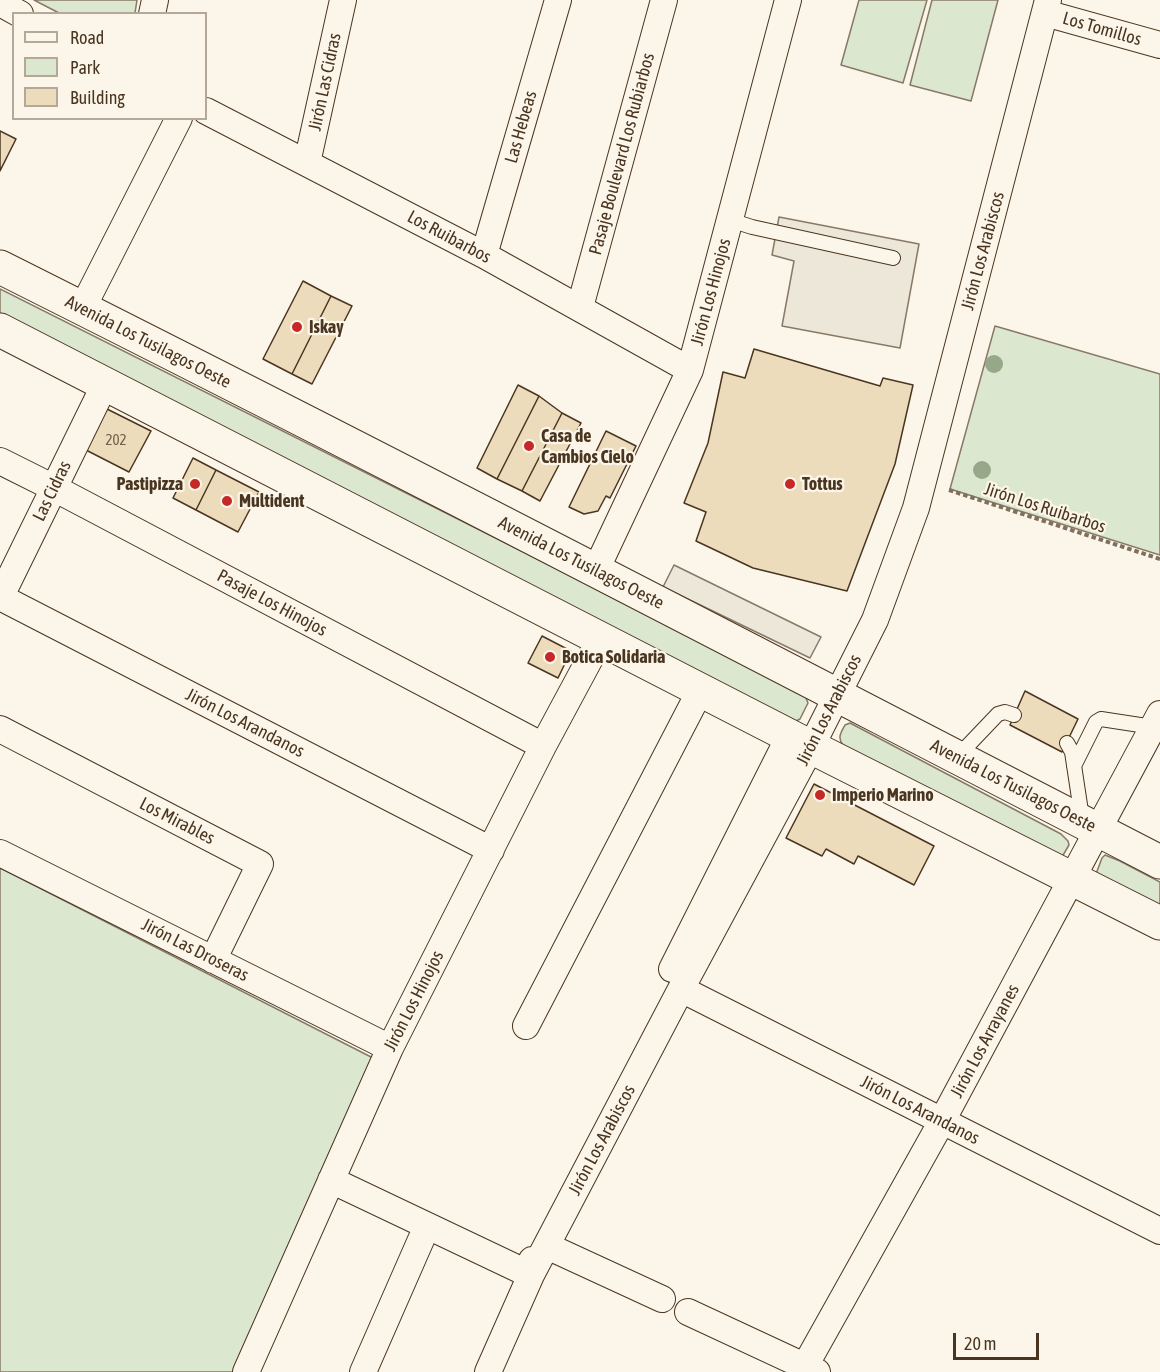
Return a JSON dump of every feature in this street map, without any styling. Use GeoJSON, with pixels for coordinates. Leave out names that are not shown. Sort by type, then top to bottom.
{"type":"FeatureCollection","features":[{"type":"Feature","properties":{"kind":"main road","name":"Avenida Los Tusilagos Oeste"},"geometry":{"type":"LineString","coordinates":[[0,267],[596,570],[1160,862]]}},
{"type":"Feature","properties":{"kind":"main road"},"geometry":{"type":"LineString","coordinates":[[0,330],[801,741],[1160,922]]}},
{"type":"Feature","properties":{"kind":"street","name":"Jirón Las Cidras"},"geometry":{"type":"LineString","coordinates":[[307,163],[343,0]]}},
{"type":"Feature","properties":{"kind":"street","name":"Las Hebeas"},"geometry":{"type":"LineString","coordinates":[[484,255],[558,0]]}},
{"type":"Feature","properties":{"kind":"street","name":"Pasaje Boulevard Los Rubiarbos"},"geometry":{"type":"LineString","coordinates":[[580,307],[664,0]]}},
{"type":"Feature","properties":{"kind":"street","name":"Jirón Los Hinojos"},"geometry":{"type":"LineString","coordinates":[[596,570],[690,370],[788,0]]}},
{"type":"Feature","properties":{"kind":"street"},"geometry":{"type":"LineString","coordinates":[[0,3],[16,12]]}},
{"type":"Feature","properties":{"kind":"street","name":"Los Tomillos"},"geometry":{"type":"LineString","coordinates":[[1046,6],[1160,45]]}},
{"type":"Feature","properties":{"kind":"street","name":"Jirón Los Arabiscos"},"geometry":{"type":"LineString","coordinates":[[488,1372],[531,1275],[681,989],[801,741],[836,696],[875,620],[916,508],[1046,6]]}},
{"type":"Feature","properties":{"kind":"street","name":"Los Ruibarbos"},"geometry":{"type":"LineString","coordinates":[[207,112],[484,255],[690,370]]}},
{"type":"Feature","properties":{"kind":"street"},"geometry":{"type":"LineString","coordinates":[[82,309],[178,120]]}},
{"type":"Feature","properties":{"kind":"street","name":"Las Cidras"},"geometry":{"type":"LineString","coordinates":[[0,597],[105,384]]}},
{"type":"Feature","properties":{"kind":"street","name":"Pasaje Los Hinojos"},"geometry":{"type":"LineString","coordinates":[[0,461],[543,746]]}},
{"type":"Feature","properties":{"kind":"street","name":"Jirón Los Arandanos"},"geometry":{"type":"LineString","coordinates":[[0,597],[490,850]]}},
{"type":"Feature","properties":{"kind":"street","name":"Jirón Los Hinojos"},"geometry":{"type":"LineString","coordinates":[[246,1372],[390,1048],[543,746],[601,638]]}},
{"type":"Feature","properties":{"kind":"street"},"geometry":{"type":"LineString","coordinates":[[526,1026],[701,689]]}},
{"type":"Feature","properties":{"kind":"street","name":"Jirón Los Arrayanes"},"geometry":{"type":"LineString","coordinates":[[811,1369],[1072,878],[1090,827],[1157,721]]}},
{"type":"Feature","properties":{"kind":"street","name":"Los Mirables"},"geometry":{"type":"LineString","coordinates":[[0,729],[260,864],[213,960]]}},
{"type":"Feature","properties":{"kind":"street"},"geometry":{"type":"LineString","coordinates":[[331,1180],[531,1275],[534,1242],[801,741]]}},
{"type":"Feature","properties":{"kind":"street","name":"Jirón Las Droseras"},"geometry":{"type":"LineString","coordinates":[[0,853],[390,1048]]}},
{"type":"Feature","properties":{"kind":"street","name":"Jirón Los Arandanos"},"geometry":{"type":"LineString","coordinates":[[681,989],[1160,1231]]}},
{"type":"Feature","properties":{"kind":"street"},"geometry":{"type":"LineString","coordinates":[[363,1372],[427,1226]]}},
{"type":"Feature","properties":{"kind":"street"},"geometry":{"type":"LineString","coordinates":[[547,1246],[662,1299]]}},
{"type":"Feature","properties":{"kind":"street"},"geometry":{"type":"LineString","coordinates":[[688,1312],[811,1369]]}},
{"type":"Feature","properties":{"kind":"lane"},"geometry":{"type":"LineString","coordinates":[[730,220],[752,227],[893,258]]}},
{"type":"Feature","properties":{"kind":"lane"},"geometry":{"type":"LineString","coordinates":[[957,758],[998,714],[1005,712],[1014,715]]}},
{"type":"Feature","properties":{"kind":"lane"},"geometry":{"type":"LineString","coordinates":[[1074,766],[1096,722],[1101,719],[1157,721]]}},
{"type":"Feature","properties":{"kind":"lane"},"geometry":{"type":"LineString","coordinates":[[1067,743],[1072,752],[1090,827]]}},
{"type":"Feature","properties":{"kind":"path","name":"Jirón Los Ruibarbos"},"geometry":{"type":"LineString","coordinates":[[922,482],[1160,559]]}},
{"type":"Feature","properties":{"kind":"green space"},"geometry":{"type":"Polygon","coordinates":[[[34,0],[137,0],[135,12],[57,12],[34,0]]]}},
{"type":"Feature","properties":{"kind":"green space"},"geometry":{"type":"Polygon","coordinates":[[[859,0],[927,0],[903,83],[841,65],[859,0]]]}},
{"type":"Feature","properties":{"kind":"green space"},"geometry":{"type":"Polygon","coordinates":[[[932,0],[998,0],[971,101],[910,85],[932,0]]]}},
{"type":"Feature","properties":{"kind":"green space"},"geometry":{"type":"Polygon","coordinates":[[[0,289],[804,693],[808,703],[800,719],[796,721],[0,321],[0,289]]]}},
{"type":"Feature","properties":{"kind":"green space"},"geometry":{"type":"Polygon","coordinates":[[[995,326],[1160,374],[1160,555],[950,489],[995,326]]]}},
{"type":"Feature","properties":{"kind":"green space"},"geometry":{"type":"Polygon","coordinates":[[[850,723],[1061,834],[1069,845],[1062,857],[843,745],[840,735],[845,725],[850,723]]]}},
{"type":"Feature","properties":{"kind":"green space"},"geometry":{"type":"Polygon","coordinates":[[[1105,855],[1160,882],[1160,912],[1096,874],[1105,855]]]}},
{"type":"Feature","properties":{"kind":"green space"},"geometry":{"type":"Polygon","coordinates":[[[0,868],[373,1058],[235,1372],[0,1372],[0,868]]]}},
{"type":"Feature","properties":{"kind":"shaded area"},"geometry":{"type":"Polygon","coordinates":[[[779,217],[919,244],[900,348],[782,326],[794,261],[772,255],[779,217]]]}},
{"type":"Feature","properties":{"kind":"shaded area"},"geometry":{"type":"Polygon","coordinates":[[[674,565],[821,637],[810,658],[663,587],[674,565]]]}},
{"type":"Feature","properties":{"kind":"building"},"geometry":{"type":"Polygon","coordinates":[[[0,131],[16,139],[0,171],[0,131]]]}},
{"type":"Feature","properties":{"kind":"building","name":"Iskay"},"geometry":{"type":"Polygon","coordinates":[[[303,281],[331,296],[292,374],[263,359],[303,281]]]}},
{"type":"Feature","properties":{"kind":"building"},"geometry":{"type":"Polygon","coordinates":[[[331,296],[352,306],[312,384],[292,374],[331,296]]]}},
{"type":"Feature","properties":{"kind":"building","name":"Tottus"},"geometry":{"type":"Polygon","coordinates":[[[754,349],[880,386],[883,378],[913,385],[895,464],[847,591],[753,568],[696,541],[706,512],[684,503],[708,443],[723,372],[745,378],[754,349]]]}},
{"type":"Feature","properties":{"kind":"building"},"geometry":{"type":"Polygon","coordinates":[[[518,385],[539,396],[497,479],[477,468],[518,385]]]}},
{"type":"Feature","properties":{"kind":"building","name":"Casa de Cambios Cielo"},"geometry":{"type":"Polygon","coordinates":[[[539,396],[562,413],[522,491],[497,479],[539,396]]]}},
{"type":"Feature","properties":{"kind":"building"},"geometry":{"type":"Polygon","coordinates":[[[103,407],[151,431],[129,472],[82,448],[103,407]]]}},
{"type":"Feature","properties":{"kind":"building"},"geometry":{"type":"Polygon","coordinates":[[[562,413],[581,423],[540,501],[522,491],[562,413]]]}},
{"type":"Feature","properties":{"kind":"building"},"geometry":{"type":"Polygon","coordinates":[[[606,431],[636,446],[610,498],[606,496],[598,511],[584,514],[569,507],[606,431]]]}},
{"type":"Feature","properties":{"kind":"building","name":"Pastipizza"},"geometry":{"type":"Polygon","coordinates":[[[193,458],[216,470],[196,510],[173,498],[193,458]]]}},
{"type":"Feature","properties":{"kind":"building","name":"Multident"},"geometry":{"type":"Polygon","coordinates":[[[216,470],[259,492],[238,532],[196,510],[216,470]]]}},
{"type":"Feature","properties":{"kind":"building","name":"Botica Solidaria"},"geometry":{"type":"Polygon","coordinates":[[[542,636],[571,651],[558,678],[528,663],[542,636]]]}},
{"type":"Feature","properties":{"kind":"building"},"geometry":{"type":"Polygon","coordinates":[[[1025,691],[1078,719],[1062,752],[1010,725],[1025,691]]]}},
{"type":"Feature","properties":{"kind":"building"},"geometry":{"type":"Polygon","coordinates":[[[814,784],[934,846],[914,885],[858,856],[854,864],[826,849],[822,856],[786,838],[814,784]]]}},
{"type":"Feature","properties":{"kind":"place","name":"Iskay"},"geometry":{"type":"Point","coordinates":[297,327]}},
{"type":"Feature","properties":{"kind":"place","name":"Casa de Cambios Cielo"},"geometry":{"type":"Point","coordinates":[529,446]}},
{"type":"Feature","properties":{"kind":"place","name":"Pastipizza"},"geometry":{"type":"Point","coordinates":[195,484]}},
{"type":"Feature","properties":{"kind":"place","name":"Tottus"},"geometry":{"type":"Point","coordinates":[790,484]}},
{"type":"Feature","properties":{"kind":"place","name":"Multident"},"geometry":{"type":"Point","coordinates":[227,501]}},
{"type":"Feature","properties":{"kind":"place","name":"Botica Solidaria"},"geometry":{"type":"Point","coordinates":[550,657]}},
{"type":"Feature","properties":{"kind":"place","name":"Imperio Marino"},"geometry":{"type":"Point","coordinates":[820,795]}}]}
